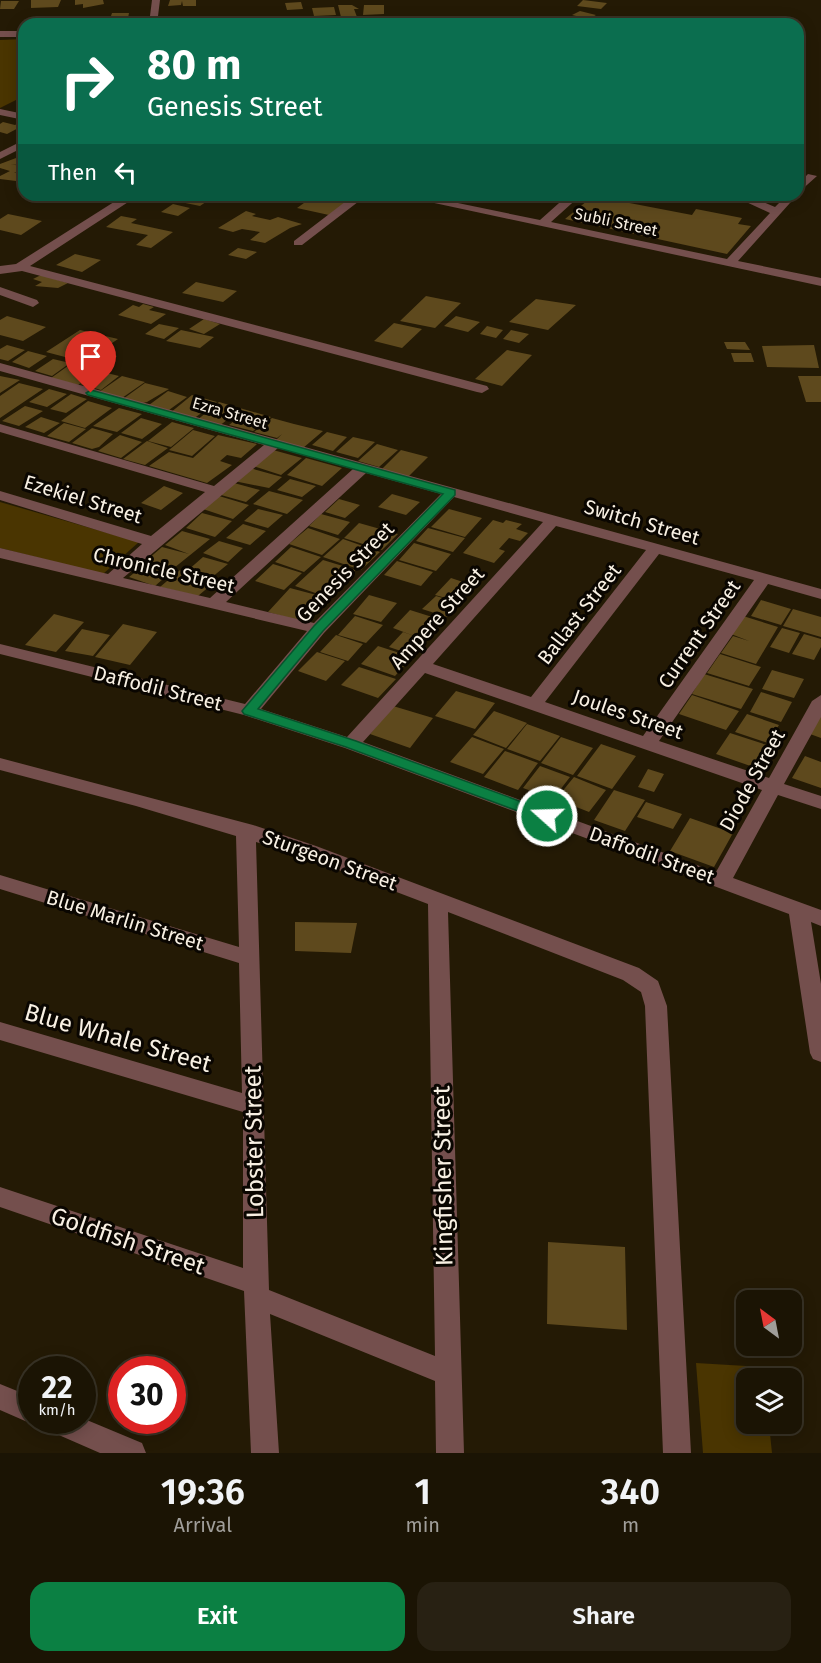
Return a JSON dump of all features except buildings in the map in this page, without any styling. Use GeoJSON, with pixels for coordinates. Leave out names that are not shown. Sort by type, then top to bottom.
{"type":"FeatureCollection","features":[{"type":"Feature","properties":{"kind":"street"},"geometry":{"type":"LineString","coordinates":[[154,18],[156,0]]}},
{"type":"Feature","properties":{"kind":"street"},"geometry":{"type":"LineString","coordinates":[[0,34],[18,34]]}},
{"type":"Feature","properties":{"kind":"street"},"geometry":{"type":"LineString","coordinates":[[0,112],[18,116]]}},
{"type":"Feature","properties":{"kind":"street"},"geometry":{"type":"LineString","coordinates":[[0,156],[18,146]]}},
{"type":"Feature","properties":{"kind":"street"},"geometry":{"type":"LineString","coordinates":[[804,183],[812,176]]}},
{"type":"Feature","properties":{"kind":"street"},"geometry":{"type":"LineString","coordinates":[[0,278],[124,201]]}},
{"type":"Feature","properties":{"kind":"street"},"geometry":{"type":"LineString","coordinates":[[298,243],[354,201]]}},
{"type":"Feature","properties":{"kind":"street","name":"Subli Street"},"geometry":{"type":"LineString","coordinates":[[432,201],[821,282]]}},
{"type":"Feature","properties":{"kind":"street"},"geometry":{"type":"LineString","coordinates":[[542,224],[568,201]]}},
{"type":"Feature","properties":{"kind":"street"},"geometry":{"type":"LineString","coordinates":[[751,201],[777,212]]}},
{"type":"Feature","properties":{"kind":"street"},"geometry":{"type":"LineString","coordinates":[[730,263],[787,201]]}},
{"type":"Feature","properties":{"kind":"street"},"geometry":{"type":"LineString","coordinates":[[0,270],[21,267],[482,389]]}},
{"type":"Feature","properties":{"kind":"street"},"geometry":{"type":"LineString","coordinates":[[0,291],[33,303]]}},
{"type":"Feature","properties":{"kind":"street","name":"Ezra Street"},"geometry":{"type":"LineString","coordinates":[[0,367],[451,492]]}},
{"type":"Feature","properties":{"kind":"street"},"geometry":{"type":"LineString","coordinates":[[0,428],[216,491]]}},
{"type":"Feature","properties":{"kind":"street"},"geometry":{"type":"LineString","coordinates":[[111,580],[153,542],[274,444]]}},
{"type":"Feature","properties":{"kind":"street"},"geometry":{"type":"LineString","coordinates":[[215,603],[363,468]]}},
{"type":"Feature","properties":{"kind":"street","name":"Switch Street"},"geometry":{"type":"LineString","coordinates":[[451,492],[821,594]]}},
{"type":"Feature","properties":{"kind":"street","name":"Genesis Street"},"geometry":{"type":"LineString","coordinates":[[249,711],[318,629],[451,492]]}},
{"type":"Feature","properties":{"kind":"street","name":"Ezekiel Street"},"geometry":{"type":"LineString","coordinates":[[0,495],[153,542]]}},
{"type":"Feature","properties":{"kind":"street","name":"Ampere Street"},"geometry":{"type":"LineString","coordinates":[[351,744],[554,519]]}},
{"type":"Feature","properties":{"kind":"street","name":"Ballast Street"},"geometry":{"type":"LineString","coordinates":[[534,705],[656,549]]}},
{"type":"Feature","properties":{"kind":"street","name":"Chronicle Street"},"geometry":{"type":"LineString","coordinates":[[0,553],[318,629]]}},
{"type":"Feature","properties":{"kind":"street","name":"Current Street"},"geometry":{"type":"LineString","coordinates":[[647,744],[764,578]]}},
{"type":"Feature","properties":{"kind":"street","name":"Daffodil Street"},"geometry":{"type":"LineString","coordinates":[[0,649],[249,711],[351,744],[821,918]]}},
{"type":"Feature","properties":{"kind":"street","name":"Joules Street"},"geometry":{"type":"LineString","coordinates":[[421,666],[821,803]]}},
{"type":"Feature","properties":{"kind":"street","name":"Diode Street"},"geometry":{"type":"LineString","coordinates":[[721,881],[821,701]]}},
{"type":"Feature","properties":{"kind":"street","name":"Sturgeon Street"},"geometry":{"type":"LineString","coordinates":[[0,764],[246,830],[631,974],[650,987],[656,1006],[677,1453]]}},
{"type":"Feature","properties":{"kind":"street","name":"Lobster Street"},"geometry":{"type":"LineString","coordinates":[[246,830],[257,1291],[265,1453]]}},
{"type":"Feature","properties":{"kind":"street","name":"Blue Marlin Street"},"geometry":{"type":"LineString","coordinates":[[0,882],[250,958]]}},
{"type":"Feature","properties":{"kind":"street","name":"Kingfisher Street"},"geometry":{"type":"LineString","coordinates":[[438,900],[446,1373],[450,1453]]}},
{"type":"Feature","properties":{"kind":"street"},"geometry":{"type":"LineString","coordinates":[[799,910],[821,1053]]}},
{"type":"Feature","properties":{"kind":"street","name":"Blue Whale Street"},"geometry":{"type":"LineString","coordinates":[[0,1031],[254,1106]]}},
{"type":"Feature","properties":{"kind":"street","name":"Goldfish Street"},"geometry":{"type":"LineString","coordinates":[[0,1197],[257,1291],[446,1373]]}},
{"type":"Feature","properties":{"kind":"street"},"geometry":{"type":"LineString","coordinates":[[0,1397],[18,1405]]}},
{"type":"Feature","properties":{"kind":"street"},"geometry":{"type":"LineString","coordinates":[[88,1434],[132,1453]]}},
{"type":"Feature","properties":{"kind":"shaded area"},"geometry":{"type":"Polygon","coordinates":[[[18,39],[18,99],[0,108],[0,40],[18,39]]]}},
{"type":"Feature","properties":{"kind":"shaded area"},"geometry":{"type":"Polygon","coordinates":[[[0,502],[139,542],[103,574],[0,548],[0,502]]]}},
{"type":"Feature","properties":{"kind":"shaded area"},"geometry":{"type":"Polygon","coordinates":[[[696,1363],[763,1367],[736,1368],[736,1434],[770,1434],[772,1453],[703,1453],[696,1363]]]}},
{"type":"Feature","properties":{"kind":"route"},"geometry":{"type":"LineString","coordinates":[[91,393],[451,492],[318,629],[249,711],[351,744],[547,816]]}}]}
